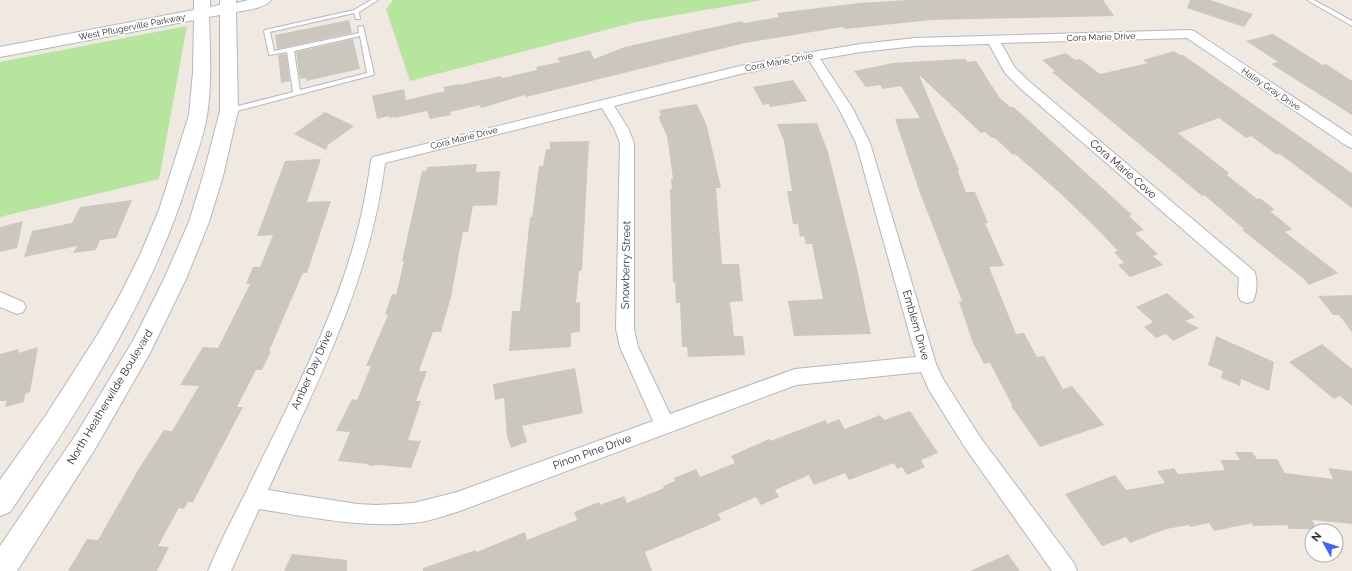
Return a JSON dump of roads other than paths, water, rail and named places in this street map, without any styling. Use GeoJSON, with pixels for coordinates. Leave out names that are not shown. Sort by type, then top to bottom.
{"type":"FeatureCollection","features":[{"type":"Feature","properties":{"kind":"main road","name":"West Pflugerville Parkway"},"geometry":{"type":"LineString","coordinates":[[0,37],[202,5],[252,4],[262,0]]}},
{"type":"Feature","properties":{"kind":"main road","name":"North Heatherwilde Boulevard"},"geometry":{"type":"LineString","coordinates":[[0,571],[86,441],[142,346],[175,279],[199,222],[213,176],[229,111],[228,4]]}},
{"type":"Feature","properties":{"kind":"main road","name":"West Pflugerville Parkway"},"geometry":{"type":"LineString","coordinates":[[0,52],[202,5]]}},
{"type":"Feature","properties":{"kind":"main road"},"geometry":{"type":"LineString","coordinates":[[0,503],[46,438],[104,347],[138,281],[164,225],[179,180],[197,116],[202,5]]}},
{"type":"Feature","properties":{"kind":"main road"},"geometry":{"type":"LineString","coordinates":[[199,98],[210,109],[218,112],[229,111]]}},
{"type":"Feature","properties":{"kind":"street","name":"Cora Marie Drive"},"geometry":{"type":"LineString","coordinates":[[378,160],[740,70],[862,48],[915,42],[1190,34]]}},
{"type":"Feature","properties":{"kind":"street","name":"Haley Gray Drive"},"geometry":{"type":"LineString","coordinates":[[1190,34],[1352,143]]}},
{"type":"Feature","properties":{"kind":"street","name":"Cora Marie Cove"},"geometry":{"type":"LineString","coordinates":[[993,40],[1010,70],[1026,86],[1248,276],[1247,296]]}},
{"type":"Feature","properties":{"kind":"street","name":"Emblem Drive"},"geometry":{"type":"LineString","coordinates":[[812,56],[853,118],[863,143],[927,364],[936,384],[973,443],[1066,571]]}},
{"type":"Feature","properties":{"kind":"street","name":"Snowberry Street"},"geometry":{"type":"LineString","coordinates":[[606,103],[621,128],[627,143],[625,329],[632,353],[665,425]]}},
{"type":"Feature","properties":{"kind":"street","name":"Amber Day Drive"},"geometry":{"type":"LineString","coordinates":[[219,571],[320,356],[355,269],[368,225],[376,184],[378,160]]}},
{"type":"Feature","properties":{"kind":"street"},"geometry":{"type":"LineString","coordinates":[[0,299],[17,307]]}},
{"type":"Feature","properties":{"kind":"street","name":"Pinon Pine Drive"},"geometry":{"type":"LineString","coordinates":[[254,498],[357,514],[414,513],[457,502],[795,378],[927,364]]}},
{"type":"Feature","properties":{"kind":"lane"},"geometry":{"type":"LineString","coordinates":[[229,111],[371,74],[362,31],[271,54],[267,30],[357,15],[375,0]]}},
{"type":"Feature","properties":{"kind":"lane"},"geometry":{"type":"LineString","coordinates":[[1310,0],[1352,24]]}},
{"type":"Feature","properties":{"kind":"lane"},"geometry":{"type":"LineString","coordinates":[[290,50],[298,93]]}}]}
